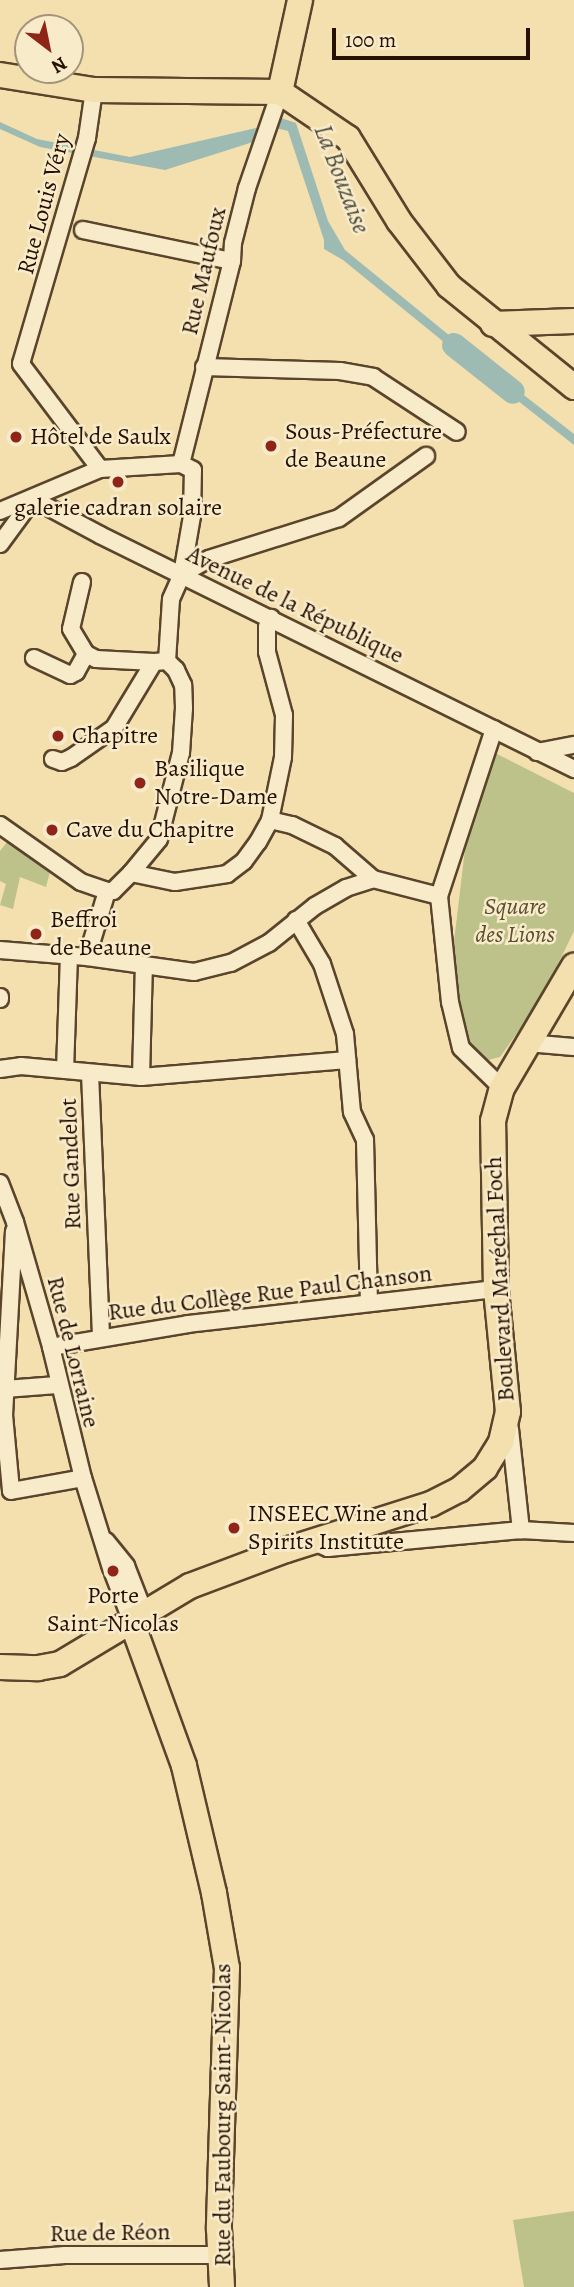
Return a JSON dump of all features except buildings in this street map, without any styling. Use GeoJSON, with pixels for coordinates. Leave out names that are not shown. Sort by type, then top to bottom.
{"type":"FeatureCollection","features":[{"type":"Feature","properties":{"kind":"main road"},"geometry":{"type":"LineString","coordinates":[[280,92],[300,0]]}},
{"type":"Feature","properties":{"kind":"main road"},"geometry":{"type":"LineString","coordinates":[[0,75],[94,90],[280,92],[332,124],[348,138],[428,263],[459,296],[574,387]]}},
{"type":"Feature","properties":{"kind":"main road"},"geometry":{"type":"LineString","coordinates":[[493,324],[574,321]]}},
{"type":"Feature","properties":{"kind":"main road","name":"Boulevard Maréchal Foch"},"geometry":{"type":"LineString","coordinates":[[60,1664],[142,1622],[174,1594],[207,1578],[446,1497],[503,1463],[501,1442],[508,1412],[496,1289],[492,1134],[502,1088],[574,967]]}},
{"type":"Feature","properties":{"kind":"main road","name":"Rue du Faubourg Saint-Nicolas"},"geometry":{"type":"LineString","coordinates":[[142,1622],[148,1664],[184,1766],[214,1893],[227,1968],[220,2255],[222,2287]]}},
{"type":"Feature","properties":{"kind":"main road"},"geometry":{"type":"LineString","coordinates":[[0,1667],[38,1668],[99,1651],[121,1649],[148,1664]]}},
{"type":"Feature","properties":{"kind":"street","name":"Rue Louis Véry"},"geometry":{"type":"LineString","coordinates":[[94,90],[87,138],[21,364],[100,469]]}},
{"type":"Feature","properties":{"kind":"street","name":"Rue Maufoux"},"geometry":{"type":"LineString","coordinates":[[181,464],[232,261],[247,188],[280,92]]}},
{"type":"Feature","properties":{"kind":"street"},"geometry":{"type":"LineString","coordinates":[[83,230],[232,261]]}},
{"type":"Feature","properties":{"kind":"street"},"geometry":{"type":"LineString","coordinates":[[204,367],[340,371],[373,377],[457,432]]}},
{"type":"Feature","properties":{"kind":"street"},"geometry":{"type":"LineString","coordinates":[[182,574],[209,559],[339,517],[426,456]]}},
{"type":"Feature","properties":{"kind":"street"},"geometry":{"type":"LineString","coordinates":[[0,510],[33,499],[100,469],[181,464],[193,470],[192,516],[182,574],[171,599],[160,661],[114,728],[71,758],[62,762],[53,759]]}},
{"type":"Feature","properties":{"kind":"street"},"geometry":{"type":"LineString","coordinates":[[0,544],[33,499]]}},
{"type":"Feature","properties":{"kind":"street","name":"Avenue de la République"},"geometry":{"type":"LineString","coordinates":[[33,499],[100,535],[574,769]]}},
{"type":"Feature","properties":{"kind":"street"},"geometry":{"type":"LineString","coordinates":[[0,825],[81,882],[107,891],[113,891],[131,873],[159,839],[181,753],[183,685],[176,670],[160,661],[96,659],[86,654],[71,629],[82,582]]}},
{"type":"Feature","properties":{"kind":"street"},"geometry":{"type":"LineString","coordinates":[[131,873],[175,882],[227,874],[244,862],[270,820],[283,757],[284,715],[267,652],[267,627],[271,618]]}},
{"type":"Feature","properties":{"kind":"street"},"geometry":{"type":"LineString","coordinates":[[34,658],[70,675],[76,672],[86,654]]}},
{"type":"Feature","properties":{"kind":"street"},"geometry":{"type":"LineString","coordinates":[[494,729],[439,896],[450,1002],[461,1048],[502,1088]]}},
{"type":"Feature","properties":{"kind":"street"},"geometry":{"type":"LineString","coordinates":[[537,752],[574,745]]}},
{"type":"Feature","properties":{"kind":"street"},"geometry":{"type":"LineString","coordinates":[[270,820],[292,825],[335,846],[373,879],[439,896]]}},
{"type":"Feature","properties":{"kind":"street"},"geometry":{"type":"LineString","coordinates":[[0,950],[87,957],[194,972],[231,963],[269,943],[296,920],[346,888],[373,879]]}},
{"type":"Feature","properties":{"kind":"street"},"geometry":{"type":"LineString","coordinates":[[87,957],[107,891]]}},
{"type":"Feature","properties":{"kind":"street"},"geometry":{"type":"LineString","coordinates":[[296,920],[322,964],[345,1034],[352,1112],[365,1139],[369,1301]]}},
{"type":"Feature","properties":{"kind":"street"},"geometry":{"type":"LineString","coordinates":[[65,1070],[69,955]]}},
{"type":"Feature","properties":{"kind":"street"},"geometry":{"type":"LineString","coordinates":[[141,1077],[144,965]]}},
{"type":"Feature","properties":{"kind":"street"},"geometry":{"type":"LineString","coordinates":[[527,1042],[574,1046]]}},
{"type":"Feature","properties":{"kind":"street"},"geometry":{"type":"LineString","coordinates":[[0,1069],[21,1066],[141,1077],[347,1060]]}},
{"type":"Feature","properties":{"kind":"street","name":"Rue Gandelot"},"geometry":{"type":"LineString","coordinates":[[90,1073],[101,1337]]}},
{"type":"Feature","properties":{"kind":"street","name":"Rue de Lorraine"},"geometry":{"type":"LineString","coordinates":[[0,1183],[15,1222],[51,1347],[57,1385],[82,1478],[112,1571],[142,1622]]}},
{"type":"Feature","properties":{"kind":"street"},"geometry":{"type":"LineString","coordinates":[[15,1222],[3,1462],[11,1490],[82,1478]]}},
{"type":"Feature","properties":{"kind":"street","name":"Rue du Collège Rue Paul Chanson"},"geometry":{"type":"LineString","coordinates":[[51,1347],[101,1337],[369,1301],[496,1289]]}},
{"type":"Feature","properties":{"kind":"street"},"geometry":{"type":"LineString","coordinates":[[5,1389],[57,1385]]}},
{"type":"Feature","properties":{"kind":"street"},"geometry":{"type":"LineString","coordinates":[[503,1463],[521,1531]]}},
{"type":"Feature","properties":{"kind":"street"},"geometry":{"type":"LineString","coordinates":[[311,1542],[328,1548],[521,1531],[574,1534]]}},
{"type":"Feature","properties":{"kind":"street","name":"Rue de Lorraine"},"geometry":{"type":"LineString","coordinates":[[100,1533],[126,1566],[142,1622]]}},
{"type":"Feature","properties":{"kind":"street","name":"Rue de Réon"},"geometry":{"type":"LineString","coordinates":[[0,2260],[65,2255],[220,2255]]}},
{"type":"Feature","properties":{"kind":"green space","name":"Square des Lions"},"geometry":{"type":"Polygon","coordinates":[[[497,754],[574,793],[574,931],[546,989],[527,1019],[500,1057],[488,1060],[478,1056],[465,1036],[450,975],[468,824],[492,755],[497,754]]]}},
{"type":"Feature","properties":{"kind":"green space"},"geometry":{"type":"Polygon","coordinates":[[[7,842],[51,868],[46,887],[20,877],[13,909],[0,905],[6,884],[0,881],[0,851],[7,842]]]}},
{"type":"Feature","properties":{"kind":"green space"},"geometry":{"type":"Polygon","coordinates":[[[574,2211],[574,2287],[524,2287],[513,2220],[574,2211]]]}},
{"type":"Feature","properties":{"kind":"water"},"geometry":{"type":"Polygon","coordinates":[[[281,118],[296,123],[328,221],[345,250],[483,363],[477,369],[343,260],[324,249],[324,240],[288,131],[276,128],[254,136],[253,142],[165,170],[40,147],[0,129],[0,122],[37,139],[130,157],[256,128],[281,118]]]}},
{"type":"Feature","properties":{"kind":"water"},"geometry":{"type":"Polygon","coordinates":[[[489,368],[574,434],[574,445],[484,374],[489,368]]]}},
{"type":"Feature","properties":{"kind":"waterway","name":"La Bouzaise"},"geometry":{"type":"LineString","coordinates":[[454,345],[513,392]]}},
{"type":"Feature","properties":{"kind":"place","name":"Hôtel de Saulx"},"geometry":{"type":"Point","coordinates":[16,437]}},
{"type":"Feature","properties":{"kind":"place","name":"Sous-Préfecture de Beaune"},"geometry":{"type":"Point","coordinates":[271,446]}},
{"type":"Feature","properties":{"kind":"place","name":"galerie cadran solaire"},"geometry":{"type":"Point","coordinates":[118,482]}},
{"type":"Feature","properties":{"kind":"place","name":"Chapitre"},"geometry":{"type":"Point","coordinates":[58,736]}},
{"type":"Feature","properties":{"kind":"place","name":"Basilique Notre-Dame"},"geometry":{"type":"Point","coordinates":[140,783]}},
{"type":"Feature","properties":{"kind":"place","name":"Cave du Chapitre"},"geometry":{"type":"Point","coordinates":[52,830]}},
{"type":"Feature","properties":{"kind":"place","name":"Beffroi de Beaune"},"geometry":{"type":"Point","coordinates":[36,934]}},
{"type":"Feature","properties":{"kind":"place","name":"INSEEC Wine and Spirits Institute"},"geometry":{"type":"Point","coordinates":[234,1528]}},
{"type":"Feature","properties":{"kind":"place","name":"Porte Saint-Nicolas"},"geometry":{"type":"Point","coordinates":[113,1571]}}]}
